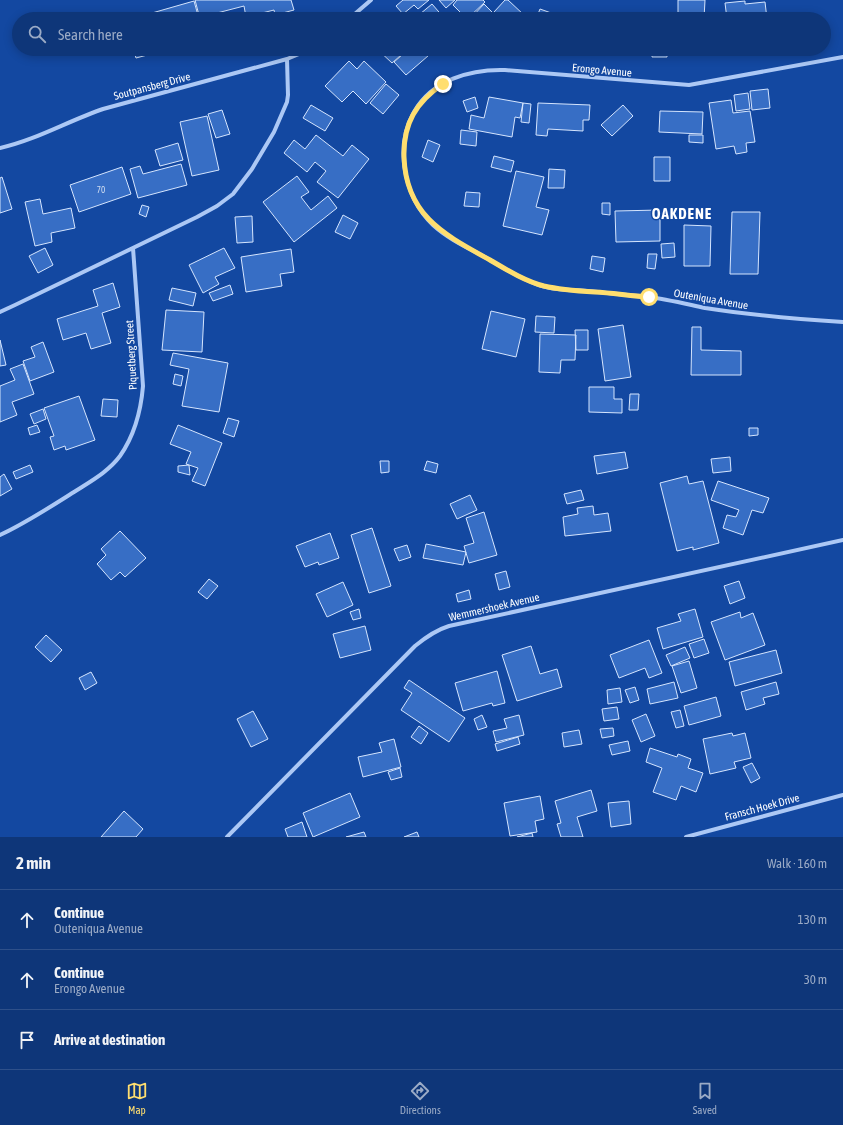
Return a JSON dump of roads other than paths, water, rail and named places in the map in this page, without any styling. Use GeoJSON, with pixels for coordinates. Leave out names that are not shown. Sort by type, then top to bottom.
{"type":"FeatureCollection","features":[{"type":"Feature","properties":{"kind":"street"},"geometry":{"type":"LineString","coordinates":[[357,12],[371,0]]}},
{"type":"Feature","properties":{"kind":"street","name":"Soutpansberg Drive"},"geometry":{"type":"LineString","coordinates":[[0,148],[26,141],[82,116],[103,109],[294,56]]}},
{"type":"Feature","properties":{"kind":"street","name":"Erongo Avenue"},"geometry":{"type":"LineString","coordinates":[[404,153],[408,125],[420,103],[434,89],[456,77],[473,72],[505,70],[671,85],[689,85],[843,57]]}},
{"type":"Feature","properties":{"kind":"street"},"geometry":{"type":"LineString","coordinates":[[0,312],[217,206],[233,194],[244,181],[274,132],[285,108],[288,95],[287,59]]}},
{"type":"Feature","properties":{"kind":"street","name":"Outeniqua Avenue"},"geometry":{"type":"LineString","coordinates":[[404,153],[406,173],[410,190],[417,204],[433,225],[460,243],[505,269],[536,284],[557,289],[649,297],[704,308],[754,315],[843,322]]}},
{"type":"Feature","properties":{"kind":"street","name":"Piquetberg Street"},"geometry":{"type":"LineString","coordinates":[[0,536],[16,528],[105,472],[121,455],[128,442],[140,409],[142,386],[133,248]]}},
{"type":"Feature","properties":{"kind":"street","name":"Wemmershoek Avenue"},"geometry":{"type":"LineString","coordinates":[[227,837],[415,646],[437,630],[449,626],[843,540]]}},
{"type":"Feature","properties":{"kind":"street","name":"Fransch Hoek Drive"},"geometry":{"type":"LineString","coordinates":[[686,837],[843,794]]}},
{"type":"Feature","properties":{"kind":"district","name":"OAKDENE"},"geometry":{"type":"Point","coordinates":[682,214]}}]}
